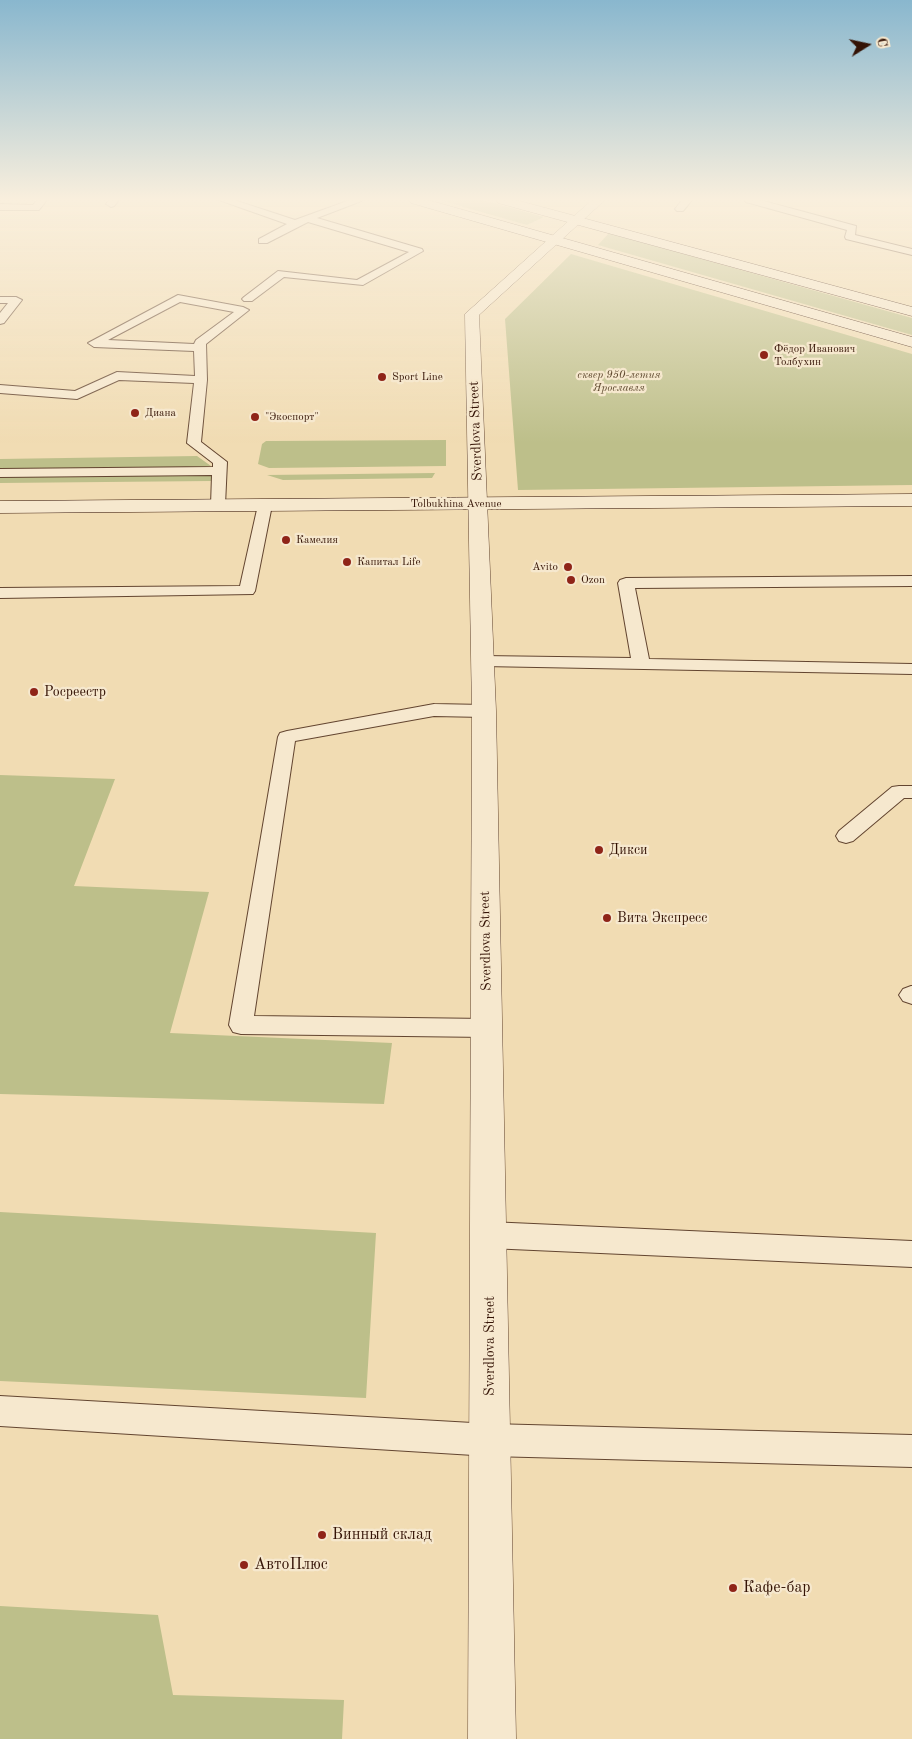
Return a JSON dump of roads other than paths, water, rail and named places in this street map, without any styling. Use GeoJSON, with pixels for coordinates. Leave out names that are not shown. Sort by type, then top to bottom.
{"type":"FeatureCollection","features":[{"type":"Feature","properties":{"kind":"main road","name":"Sverdlova Street"},"geometry":{"type":"LineString","coordinates":[[492,1739],[488,1028],[484,711],[472,314],[508,281]]}},
{"type":"Feature","properties":{"kind":"main road"},"geometry":{"type":"LineString","coordinates":[[698,281],[912,342]]}},
{"type":"Feature","properties":{"kind":"main road"},"geometry":{"type":"LineString","coordinates":[[799,281],[912,312]]}},
{"type":"Feature","properties":{"kind":"main road","name":"Tolbukhina Avenue"},"geometry":{"type":"LineString","coordinates":[[0,507],[912,500]]}},
{"type":"Feature","properties":{"kind":"lane"},"geometry":{"type":"LineString","coordinates":[[248,299],[271,281]]}},
{"type":"Feature","properties":{"kind":"lane"},"geometry":{"type":"LineString","coordinates":[[345,281],[359,283],[362,281]]}},
{"type":"Feature","properties":{"kind":"lane"},"geometry":{"type":"LineString","coordinates":[[200,348],[94,343],[178,298],[243,310],[200,343],[201,380],[194,443],[220,462],[218,505]]}},
{"type":"Feature","properties":{"kind":"lane"},"geometry":{"type":"LineString","coordinates":[[0,300],[16,300],[0,321]]}},
{"type":"Feature","properties":{"kind":"lane"},"geometry":{"type":"LineString","coordinates":[[0,389],[77,395],[116,376],[201,380]]}},
{"type":"Feature","properties":{"kind":"lane"},"geometry":{"type":"LineString","coordinates":[[0,472],[220,471]]}},
{"type":"Feature","properties":{"kind":"lane"},"geometry":{"type":"LineString","coordinates":[[0,593],[247,591],[264,505]]}},
{"type":"Feature","properties":{"kind":"lane"},"geometry":{"type":"LineString","coordinates":[[640,664],[626,583],[912,581]]}},
{"type":"Feature","properties":{"kind":"lane"},"geometry":{"type":"LineString","coordinates":[[483,661],[912,669]]}},
{"type":"Feature","properties":{"kind":"lane"},"geometry":{"type":"LineString","coordinates":[[484,711],[434,710],[287,737],[241,1025],[488,1028]]}},
{"type":"Feature","properties":{"kind":"lane"},"geometry":{"type":"LineString","coordinates":[[846,836],[899,792],[912,792]]}},
{"type":"Feature","properties":{"kind":"lane"},"geometry":{"type":"LineString","coordinates":[[489,1235],[912,1254]]}},
{"type":"Feature","properties":{"kind":"lane"},"geometry":{"type":"LineString","coordinates":[[0,1411],[490,1440],[912,1452]]}},
{"type":"Feature","properties":{"kind":"place","name":"Фёдор Иванович Толбухин"},"geometry":{"type":"Point","coordinates":[764,355]}},
{"type":"Feature","properties":{"kind":"place","name":"Sport Line"},"geometry":{"type":"Point","coordinates":[382,377]}},
{"type":"Feature","properties":{"kind":"place","name":"Диана"},"geometry":{"type":"Point","coordinates":[135,413]}},
{"type":"Feature","properties":{"kind":"place","name":"\"Экоспорт\""},"geometry":{"type":"Point","coordinates":[255,417]}},
{"type":"Feature","properties":{"kind":"place","name":"Камелия"},"geometry":{"type":"Point","coordinates":[286,540]}},
{"type":"Feature","properties":{"kind":"place","name":"Капитал Life"},"geometry":{"type":"Point","coordinates":[347,562]}},
{"type":"Feature","properties":{"kind":"place","name":"Avito"},"geometry":{"type":"Point","coordinates":[568,567]}},
{"type":"Feature","properties":{"kind":"place","name":"Ozon"},"geometry":{"type":"Point","coordinates":[571,580]}},
{"type":"Feature","properties":{"kind":"place","name":"Росреестр"},"geometry":{"type":"Point","coordinates":[34,692]}},
{"type":"Feature","properties":{"kind":"place","name":"Дикси"},"geometry":{"type":"Point","coordinates":[599,850]}},
{"type":"Feature","properties":{"kind":"place","name":"Вита Экспресс"},"geometry":{"type":"Point","coordinates":[607,918]}},
{"type":"Feature","properties":{"kind":"place","name":"Винный склад"},"geometry":{"type":"Point","coordinates":[322,1535]}},
{"type":"Feature","properties":{"kind":"place","name":"АвтоПлюс"},"geometry":{"type":"Point","coordinates":[244,1565]}},
{"type":"Feature","properties":{"kind":"place","name":"Кафе-бар"},"geometry":{"type":"Point","coordinates":[733,1588]}},
{"type":"Feature","properties":{"kind":"park label","name":"сквер 950-летия Ярославля"},"geometry":{"type":"Point","coordinates":[619,381]}}]}
